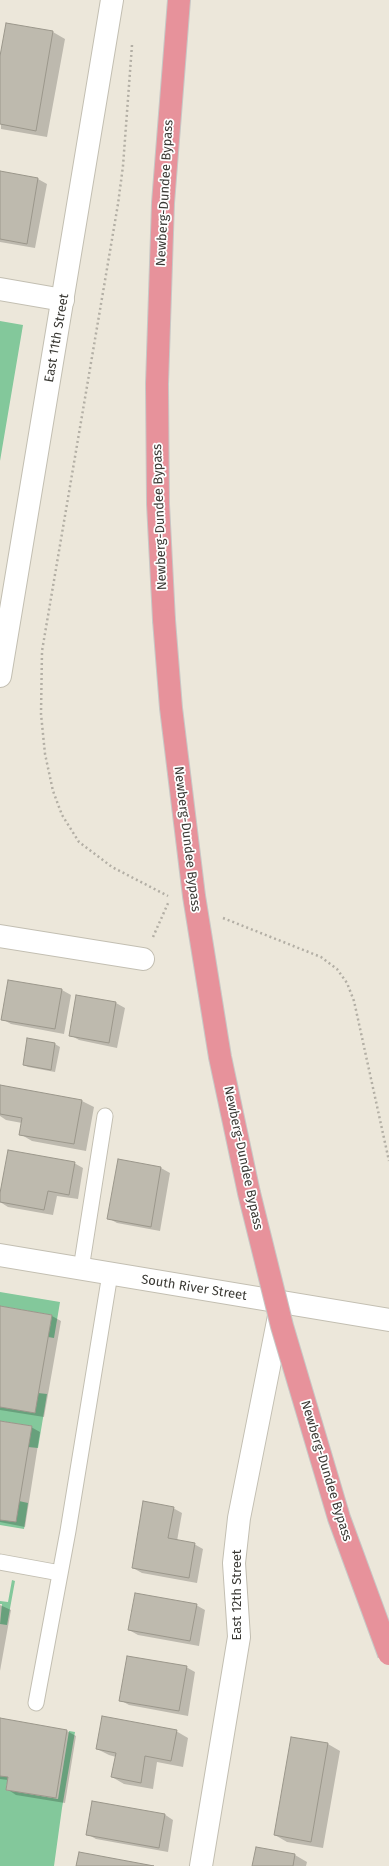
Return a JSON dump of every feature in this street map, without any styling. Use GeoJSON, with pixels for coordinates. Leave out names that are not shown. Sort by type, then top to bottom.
{"type":"FeatureCollection","features":[{"type":"Feature","properties":{"kind":"highway","name":"Newberg-Dundee Bypass"},"geometry":{"type":"LineString","coordinates":[[179,0],[163,203],[157,384],[158,504],[164,620],[171,708],[194,896],[220,1057],[249,1193],[282,1326],[339,1518],[389,1654]]}},
{"type":"Feature","properties":{"kind":"street","name":"East 11th Street"},"geometry":{"type":"LineString","coordinates":[[0,676],[5,613],[63,300],[112,0]]}},
{"type":"Feature","properties":{"kind":"street"},"geometry":{"type":"LineString","coordinates":[[0,289],[63,300]]}},
{"type":"Feature","properties":{"kind":"street"},"geometry":{"type":"LineString","coordinates":[[0,936],[143,959]]}},
{"type":"Feature","properties":{"kind":"street","name":"South River Street"},"geometry":{"type":"LineString","coordinates":[[0,1256],[389,1320]]}},
{"type":"Feature","properties":{"kind":"street","name":"East 12th Street"},"geometry":{"type":"LineString","coordinates":[[201,1866],[239,1637],[234,1563],[239,1518],[282,1302]]}},
{"type":"Feature","properties":{"kind":"lane"},"geometry":{"type":"LineString","coordinates":[[82,1269],[105,1116]]}},
{"type":"Feature","properties":{"kind":"lane"},"geometry":{"type":"LineString","coordinates":[[36,1703],[60,1573],[110,1274]]}},
{"type":"Feature","properties":{"kind":"lane"},"geometry":{"type":"LineString","coordinates":[[0,1562],[60,1573]]}},
{"type":"Feature","properties":{"kind":"path"},"geometry":{"type":"LineString","coordinates":[[143,959],[170,898]]}},
{"type":"Feature","properties":{"kind":"green space"},"geometry":{"type":"Polygon","coordinates":[[[0,321],[23,325],[0,461],[0,321]]]}},
{"type":"Feature","properties":{"kind":"green space"},"geometry":{"type":"Polygon","coordinates":[[[0,1292],[60,1302],[54,1338],[48,1337],[52,1315],[0,1306],[0,1292]]]}},
{"type":"Feature","properties":{"kind":"green space"},"geometry":{"type":"Polygon","coordinates":[[[38,1393],[47,1394],[38,1448],[28,1447],[31,1426],[0,1421],[0,1407],[35,1413],[38,1393]]]}},
{"type":"Feature","properties":{"kind":"green space"},"geometry":{"type":"Polygon","coordinates":[[[19,1501],[28,1503],[24,1529],[0,1525],[0,1520],[16,1522],[19,1501]]]}},
{"type":"Feature","properties":{"kind":"green space"},"geometry":{"type":"Polygon","coordinates":[[[12,1580],[15,1581],[7,1625],[0,1624],[2,1604],[0,1604],[0,1601],[8,1602],[12,1580]]]}},
{"type":"Feature","properties":{"kind":"green space"},"geometry":{"type":"Polygon","coordinates":[[[69,1731],[75,1732],[54,1866],[0,1866],[0,1776],[8,1777],[6,1790],[58,1799],[69,1731]]]}},
{"type":"Feature","properties":{"kind":"building"},"geometry":{"type":"Polygon","coordinates":[[[6,23],[53,31],[36,131],[0,124],[0,56],[6,23]]]}},
{"type":"Feature","properties":{"kind":"building"},"geometry":{"type":"Polygon","coordinates":[[[0,171],[38,178],[27,244],[0,239],[0,171]]]}},
{"type":"Feature","properties":{"kind":"building"},"geometry":{"type":"Polygon","coordinates":[[[8,980],[62,989],[55,1029],[1,1020],[8,980]]]}},
{"type":"Feature","properties":{"kind":"building"},"geometry":{"type":"Polygon","coordinates":[[[76,995],[116,1002],[109,1043],[69,1036],[76,995]]]}},
{"type":"Feature","properties":{"kind":"building"},"geometry":{"type":"Polygon","coordinates":[[[27,1038],[55,1043],[51,1070],[23,1065],[27,1038]]]}},
{"type":"Feature","properties":{"kind":"building"},"geometry":{"type":"Polygon","coordinates":[[[0,1085],[82,1100],[74,1144],[19,1135],[22,1118],[0,1114],[0,1085]]]}},
{"type":"Feature","properties":{"kind":"building"},"geometry":{"type":"Polygon","coordinates":[[[8,1150],[75,1162],[69,1195],[48,1191],[44,1210],[0,1202],[0,1193],[8,1150]]]}},
{"type":"Feature","properties":{"kind":"building"},"geometry":{"type":"Polygon","coordinates":[[[118,1159],[161,1167],[151,1227],[107,1219],[118,1159]]]}},
{"type":"Feature","properties":{"kind":"building"},"geometry":{"type":"Polygon","coordinates":[[[0,1306],[52,1315],[35,1413],[0,1407],[0,1306]]]}},
{"type":"Feature","properties":{"kind":"building"},"geometry":{"type":"Polygon","coordinates":[[[0,1421],[32,1426],[16,1522],[0,1520],[0,1421]]]}},
{"type":"Feature","properties":{"kind":"building"},"geometry":{"type":"Polygon","coordinates":[[[143,1501],[174,1507],[168,1538],[195,1543],[189,1578],[132,1568],[143,1501]]]}},
{"type":"Feature","properties":{"kind":"building"},"geometry":{"type":"Polygon","coordinates":[[[135,1593],[197,1604],[190,1641],[128,1630],[135,1593]]]}},
{"type":"Feature","properties":{"kind":"building"},"geometry":{"type":"Polygon","coordinates":[[[127,1656],[187,1666],[179,1711],[119,1701],[127,1656]]]}},
{"type":"Feature","properties":{"kind":"building"},"geometry":{"type":"Polygon","coordinates":[[[102,1716],[177,1730],[171,1761],[145,1756],[141,1783],[111,1777],[116,1753],[96,1749],[102,1716]]]}},
{"type":"Feature","properties":{"kind":"building"},"geometry":{"type":"Polygon","coordinates":[[[0,1718],[67,1730],[56,1798],[6,1790],[8,1777],[0,1776],[0,1718]]]}},
{"type":"Feature","properties":{"kind":"building"},"geometry":{"type":"Polygon","coordinates":[[[291,1737],[328,1743],[311,1842],[274,1835],[291,1737]]]}},
{"type":"Feature","properties":{"kind":"building"},"geometry":{"type":"Polygon","coordinates":[[[92,1801],[165,1814],[159,1848],[86,1835],[92,1801]]]}},
{"type":"Feature","properties":{"kind":"building"},"geometry":{"type":"Polygon","coordinates":[[[256,1847],[295,1854],[293,1866],[252,1866],[256,1847]]]}},
{"type":"Feature","properties":{"kind":"building"},"geometry":{"type":"Polygon","coordinates":[[[79,1852],[154,1866],[76,1866],[79,1852]]]}}]}
